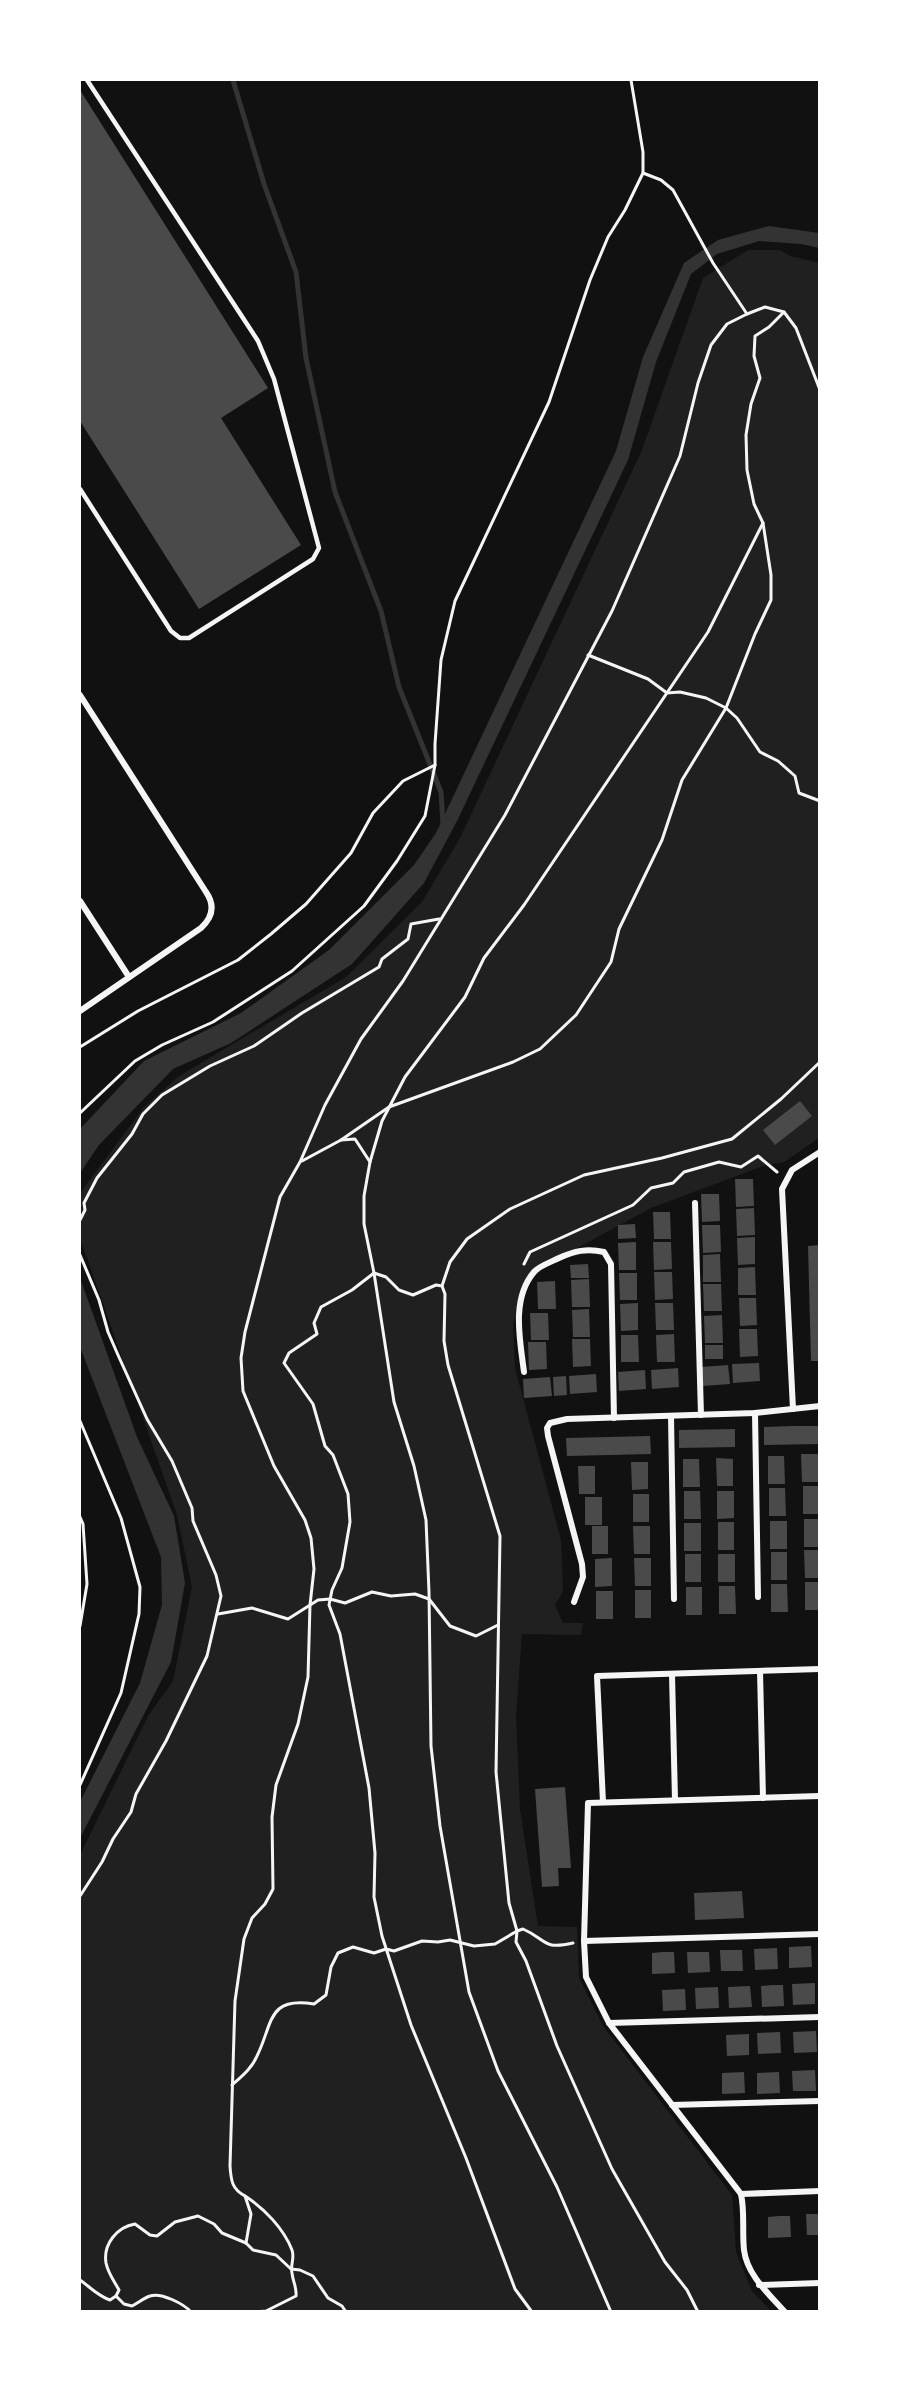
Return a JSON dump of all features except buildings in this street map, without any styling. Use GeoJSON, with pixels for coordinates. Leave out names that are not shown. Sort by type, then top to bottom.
{"type":"FeatureCollection","features":[{"type":"Feature","properties":{"kind":"street"},"geometry":{"type":"LineString","coordinates":[[80,695],[207,892],[212,904],[210,918],[201,928],[80,1011]]}},
{"type":"Feature","properties":{"kind":"street"},"geometry":{"type":"LineString","coordinates":[[80,901],[129,977]]}},
{"type":"Feature","properties":{"kind":"street"},"geometry":{"type":"LineString","coordinates":[[793,1409],[782,1189],[785,1179],[792,1170],[819,1152]]}},
{"type":"Feature","properties":{"kind":"street"},"geometry":{"type":"LineString","coordinates":[[695,1203],[701,1415]]}},
{"type":"Feature","properties":{"kind":"street"},"geometry":{"type":"LineString","coordinates":[[524,1371],[518,1326],[520,1304],[534,1271],[579,1250],[600,1251],[607,1255],[611,1264],[614,1418]]}},
{"type":"Feature","properties":{"kind":"street"},"geometry":{"type":"LineString","coordinates":[[574,1602],[584,1577],[547,1428],[553,1421],[755,1413],[819,1406]]}},
{"type":"Feature","properties":{"kind":"street"},"geometry":{"type":"LineString","coordinates":[[755,1413],[758,1597]]}},
{"type":"Feature","properties":{"kind":"street"},"geometry":{"type":"LineString","coordinates":[[671,1416],[674,1599]]}},
{"type":"Feature","properties":{"kind":"street"},"geometry":{"type":"LineString","coordinates":[[603,1802],[597,1676],[819,1669]]}},
{"type":"Feature","properties":{"kind":"street"},"geometry":{"type":"LineString","coordinates":[[760,1671],[764,1798]]}},
{"type":"Feature","properties":{"kind":"street"},"geometry":{"type":"LineString","coordinates":[[672,1674],[675,1800]]}},
{"type":"Feature","properties":{"kind":"street"},"geometry":{"type":"LineString","coordinates":[[785,2312],[759,2285],[744,2251],[744,2212],[741,2194],[609,2023],[586,1977],[584,1941],[588,1803],[819,1796]]}},
{"type":"Feature","properties":{"kind":"street"},"geometry":{"type":"LineString","coordinates":[[584,1941],[819,1934]]}},
{"type":"Feature","properties":{"kind":"street"},"geometry":{"type":"LineString","coordinates":[[609,2023],[819,2017]]}},
{"type":"Feature","properties":{"kind":"street"},"geometry":{"type":"LineString","coordinates":[[672,2105],[819,2101]]}},
{"type":"Feature","properties":{"kind":"street"},"geometry":{"type":"LineString","coordinates":[[741,2194],[819,2190]]}},
{"type":"Feature","properties":{"kind":"street"},"geometry":{"type":"LineString","coordinates":[[759,2285],[819,2283]]}},
{"type":"Feature","properties":{"kind":"lane"},"geometry":{"type":"LineString","coordinates":[[80,489],[171,631],[180,638],[189,638],[314,559],[319,548],[274,379],[258,341],[87,80]]}},
{"type":"Feature","properties":{"kind":"path"},"geometry":{"type":"LineString","coordinates":[[80,1113],[135,1061],[162,1045],[213,1022],[292,971],[364,906],[397,861],[425,816],[435,765],[441,660],[454,601],[549,402],[590,280],[608,237],[625,210],[643,173],[643,152],[631,80]]}},
{"type":"Feature","properties":{"kind":"path"},"geometry":{"type":"LineString","coordinates":[[643,173],[661,180],[673,190],[713,263],[747,314]]}},
{"type":"Feature","properties":{"kind":"path"},"geometry":{"type":"LineString","coordinates":[[254,2312],[266,2311],[296,2296],[297,2289],[291,2269],[293,2259],[286,2241],[264,2211],[236,2191],[231,2182],[235,2001],[243,1940],[252,1918],[265,1904],[273,1889],[272,1817],[276,1785],[298,1724],[308,1677],[310,1605],[314,1569],[311,1538],[305,1520],[274,1466],[243,1390],[241,1358],[245,1332],[280,1197],[300,1162],[325,1105],[361,1039],[403,981],[504,815],[612,611],[680,456],[698,383],[711,345],[727,324],[747,314],[765,308],[784,312],[796,328],[819,390]]}},
{"type":"Feature","properties":{"kind":"path"},"geometry":{"type":"LineString","coordinates":[[300,1162],[342,1140],[389,1107],[513,1062],[540,1049],[576,1015],[611,962],[619,929],[662,840],[682,780],[726,708],[771,600],[771,575],[763,523],[754,504],[747,470],[746,435],[751,404],[760,378],[754,356],[755,336],[784,312]]}},
{"type":"Feature","properties":{"kind":"path"},"geometry":{"type":"LineString","coordinates":[[611,2312],[557,2187],[498,2071],[469,1992],[440,1826],[431,1746],[426,1520],[414,1467],[394,1402],[364,1224],[364,1196],[370,1162],[382,1121],[405,1077],[465,997],[484,957],[524,905],[708,632],[763,523]]}},
{"type":"Feature","properties":{"kind":"path"},"geometry":{"type":"LineString","coordinates":[[588,655],[648,679],[667,693],[706,698],[726,708],[737,718],[760,752],[778,761],[795,776],[799,793],[819,801]]}},
{"type":"Feature","properties":{"kind":"path"},"geometry":{"type":"LineString","coordinates":[[80,1047],[138,1011],[238,960],[271,934],[306,904],[351,853],[373,813],[403,781],[435,765]]}},
{"type":"Feature","properties":{"kind":"path"},"geometry":{"type":"LineString","coordinates":[[80,1220],[85,1210],[84,1203],[97,1178],[132,1134],[143,1114],[162,1095],[210,1066],[254,1046],[302,1013],[379,967],[382,959],[408,939],[411,924],[440,919]]}},
{"type":"Feature","properties":{"kind":"path"},"geometry":{"type":"LineString","coordinates":[[698,2312],[687,2290],[665,2262],[612,2169],[557,2046],[526,1960],[516,1942],[518,1931],[509,1903],[496,1772],[500,1536],[448,1365],[444,1341],[445,1294],[442,1286],[450,1262],[467,1239],[510,1209],[584,1175],[662,1158],[732,1139],[780,1099],[819,1062]]}},
{"type":"Feature","properties":{"kind":"path"},"geometry":{"type":"LineString","coordinates":[[342,1140],[356,1139],[370,1162]]}},
{"type":"Feature","properties":{"kind":"path"},"geometry":{"type":"LineString","coordinates":[[534,1271],[524,1264],[530,1252],[633,1204],[651,1188],[673,1183],[684,1172],[719,1162],[741,1167],[758,1156],[785,1179]]}},
{"type":"Feature","properties":{"kind":"path"},"geometry":{"type":"LineString","coordinates":[[80,1255],[121,1363],[147,1419],[172,1461],[192,1508],[194,1521],[212,1565],[221,1596],[207,1656],[166,1741],[136,1794],[130,1812],[80,1896]]}},
{"type":"Feature","properties":{"kind":"path"},"geometry":{"type":"LineString","coordinates":[[374,1273],[386,1277],[399,1290],[413,1295],[436,1285],[442,1286]]}},
{"type":"Feature","properties":{"kind":"path"},"geometry":{"type":"LineString","coordinates":[[374,1273],[352,1290],[331,1300],[321,1308],[314,1323],[317,1334],[289,1353],[284,1363],[313,1404],[325,1446],[333,1455],[348,1494],[350,1522],[342,1568],[329,1605],[340,1634],[369,1788],[375,1853],[374,1897],[386,1949],[411,2025],[515,2289],[532,2312]]}},
{"type":"Feature","properties":{"kind":"path"},"geometry":{"type":"LineString","coordinates":[[80,1421],[122,1518],[140,1587],[139,1614],[121,1693],[80,1785]]}},
{"type":"Feature","properties":{"kind":"path"},"geometry":{"type":"LineString","coordinates":[[80,1517],[83,1524],[87,1584],[80,1626]]}},
{"type":"Feature","properties":{"kind":"path"},"geometry":{"type":"LineString","coordinates":[[218,1614],[252,1608],[288,1619],[318,1600],[330,1599],[345,1603],[372,1592],[391,1596],[415,1594],[429,1599],[450,1626],[476,1635],[498,1625]]}},
{"type":"Feature","properties":{"kind":"path"},"geometry":{"type":"LineString","coordinates":[[232,2085],[252,2067],[262,2046],[271,2017],[278,2008],[299,2001],[314,2004],[326,1995],[331,1967],[338,1953],[353,1947],[374,1953],[386,1949],[394,1951],[422,1941],[450,1940],[474,1946],[495,1944],[523,1929],[535,1934],[546,1945],[557,1947],[584,1941]]}},
{"type":"Feature","properties":{"kind":"path"},"geometry":{"type":"LineString","coordinates":[[245,2196],[251,2214],[246,2243]]}},
{"type":"Feature","properties":{"kind":"path"},"geometry":{"type":"LineString","coordinates":[[80,2280],[92,2287],[101,2297],[110,2300],[119,2290],[109,2272],[106,2253],[112,2238],[119,2229],[135,2224],[150,2235],[157,2236],[175,2222],[198,2216],[214,2224],[222,2233],[246,2243],[253,2250],[276,2255],[291,2269],[313,2276],[328,2298],[342,2306],[346,2312]]}},
{"type":"Feature","properties":{"kind":"path"},"geometry":{"type":"LineString","coordinates":[[116,2296],[124,2304],[132,2306],[151,2295],[159,2296],[186,2306],[191,2312]]}},
{"type":"Feature","properties":{"kind":"shaded area"},"geometry":{"type":"Polygon","coordinates":[[[769,226],[819,233],[819,248],[801,244],[759,241],[717,254],[691,274],[656,362],[628,460],[458,819],[424,883],[352,964],[231,1043],[173,1069],[99,1145],[80,1173],[80,1129],[144,1061],[241,1013],[329,950],[414,865],[436,833],[616,451],[643,357],[684,263],[718,240],[769,226]]]}},
{"type":"Feature","properties":{"kind":"shaded area"},"geometry":{"type":"Polygon","coordinates":[[[748,250],[780,250],[790,256],[819,263],[819,1138],[784,1162],[766,1165],[651,1208],[557,1259],[538,1272],[522,1295],[513,1324],[515,1368],[561,1540],[563,1591],[555,1605],[563,1623],[583,1623],[581,1635],[522,1634],[516,1716],[520,1809],[538,1926],[577,1927],[579,1978],[603,2026],[732,2195],[736,2252],[752,2291],[771,2311],[80,2311],[80,1855],[148,1716],[173,1681],[192,1587],[177,1515],[80,1238],[80,1193],[144,1107],[179,1076],[346,977],[422,902],[460,838],[642,450],[703,278],[748,250]]]}},
{"type":"Feature","properties":{"kind":"shaded area"},"geometry":{"type":"Polygon","coordinates":[[[80,1278],[137,1437],[174,1516],[185,1583],[171,1662],[80,1838],[80,1802],[140,1683],[162,1605],[161,1557],[80,1347],[80,1278]]]}},
{"type":"Feature","properties":{"kind":"waterway"},"geometry":{"type":"LineString","coordinates":[[233,80],[264,184],[296,272],[306,358],[335,492],[381,611],[399,687],[441,792],[443,824]]}}]}
